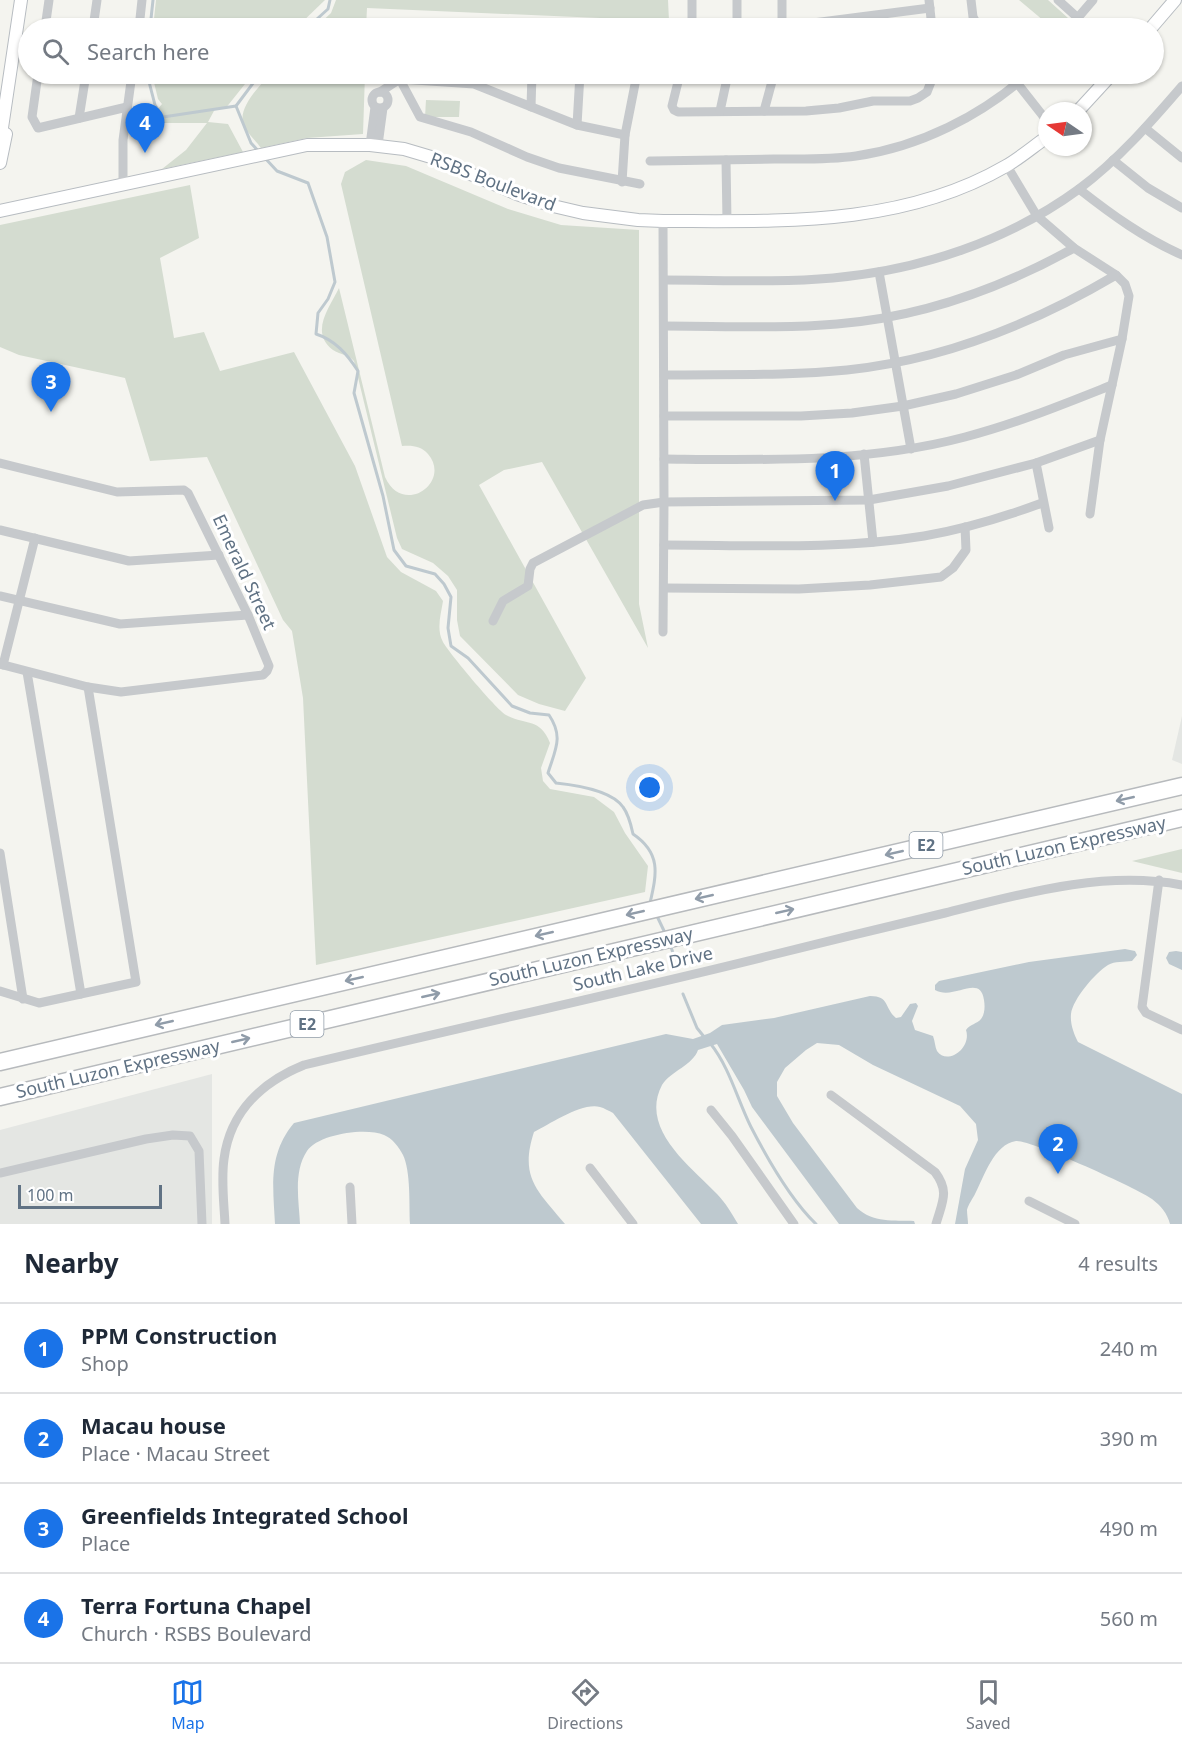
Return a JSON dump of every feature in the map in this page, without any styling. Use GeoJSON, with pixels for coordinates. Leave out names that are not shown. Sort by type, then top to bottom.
{"type":"FeatureCollection","features":[{"type":"Feature","properties":{"kind":"highway","name":"South Luzon Expressway"},"geometry":{"type":"LineString","coordinates":[[0,1062],[1178,785]]}},
{"type":"Feature","properties":{"kind":"highway","name":"South Luzon Expressway"},"geometry":{"type":"LineString","coordinates":[[0,1097],[1182,818]]}},
{"type":"Feature","properties":{"kind":"street"},"geometry":{"type":"LineString","coordinates":[[0,141],[2,113],[21,0]]}},
{"type":"Feature","properties":{"kind":"street"},"geometry":{"type":"LineString","coordinates":[[46,18],[49,0]]}},
{"type":"Feature","properties":{"kind":"street"},"geometry":{"type":"LineString","coordinates":[[94,18],[97,0]]}},
{"type":"Feature","properties":{"kind":"street"},"geometry":{"type":"LineString","coordinates":[[140,18],[142,0]]}},
{"type":"Feature","properties":{"kind":"street"},"geometry":{"type":"LineString","coordinates":[[692,0],[692,18]]}},
{"type":"Feature","properties":{"kind":"street"},"geometry":{"type":"LineString","coordinates":[[737,0],[737,18]]}},
{"type":"Feature","properties":{"kind":"street"},"geometry":{"type":"LineString","coordinates":[[782,0],[782,18]]}},
{"type":"Feature","properties":{"kind":"street"},"geometry":{"type":"LineString","coordinates":[[971,0],[974,18]]}},
{"type":"Feature","properties":{"kind":"street"},"geometry":{"type":"LineString","coordinates":[[1058,0],[1078,18],[1093,0]]}},
{"type":"Feature","properties":{"kind":"street"},"geometry":{"type":"LineString","coordinates":[[1160,18],[1175,0]]}},
{"type":"Feature","properties":{"kind":"street"},"geometry":{"type":"LineString","coordinates":[[844,18],[930,4]]}},
{"type":"Feature","properties":{"kind":"street"},"geometry":{"type":"LineString","coordinates":[[37,84],[32,117],[38,128],[127,107]]}},
{"type":"Feature","properties":{"kind":"street"},"geometry":{"type":"LineString","coordinates":[[79,118],[84,84]]}},
{"type":"Feature","properties":{"kind":"street"},"geometry":{"type":"LineString","coordinates":[[123,183],[123,140],[130,84]]}},
{"type":"Feature","properties":{"kind":"street"},"geometry":{"type":"LineString","coordinates":[[382,105],[371,99],[374,94],[390,84]]}},
{"type":"Feature","properties":{"kind":"street"},"geometry":{"type":"LineString","coordinates":[[402,84],[420,117],[471,132],[527,157],[559,168],[640,184]]}},
{"type":"Feature","properties":{"kind":"street"},"geometry":{"type":"LineString","coordinates":[[382,105],[410,84]]}},
{"type":"Feature","properties":{"kind":"street"},"geometry":{"type":"LineString","coordinates":[[474,84],[577,125],[625,135]]}},
{"type":"Feature","properties":{"kind":"street"},"geometry":{"type":"LineString","coordinates":[[531,107],[532,84]]}},
{"type":"Feature","properties":{"kind":"street"},"geometry":{"type":"LineString","coordinates":[[577,125],[579,84]]}},
{"type":"Feature","properties":{"kind":"street"},"geometry":{"type":"LineString","coordinates":[[622,182],[625,135],[635,84]]}},
{"type":"Feature","properties":{"kind":"street"},"geometry":{"type":"LineString","coordinates":[[677,84],[672,101],[674,111],[806,111],[839,108],[873,101],[910,101],[927,92],[930,84]]}},
{"type":"Feature","properties":{"kind":"street"},"geometry":{"type":"LineString","coordinates":[[720,111],[726,84]]}},
{"type":"Feature","properties":{"kind":"street"},"geometry":{"type":"LineString","coordinates":[[764,111],[771,84]]}},
{"type":"Feature","properties":{"kind":"street"},"geometry":{"type":"LineString","coordinates":[[650,161],[828,159],[857,156],[908,144],[969,117],[1017,84],[1038,110]]}},
{"type":"Feature","properties":{"kind":"street"},"geometry":{"type":"LineString","coordinates":[[1086,102],[1103,84]]}},
{"type":"Feature","properties":{"kind":"street"},"geometry":{"type":"LineString","coordinates":[[664,280],[833,278],[879,272],[945,257],[1014,230],[1079,189],[1145,128],[1182,86]]}},
{"type":"Feature","properties":{"kind":"street"},"geometry":{"type":"LineString","coordinates":[[374,145],[386,95],[380,92]]}},
{"type":"Feature","properties":{"kind":"street"},"geometry":{"type":"LineString","coordinates":[[1174,95],[1182,103]]}},
{"type":"Feature","properties":{"kind":"street"},"geometry":{"type":"LineString","coordinates":[[0,163],[6,130],[2,113]]}},
{"type":"Feature","properties":{"kind":"street"},"geometry":{"type":"LineString","coordinates":[[1145,128],[1182,158]]}},
{"type":"Feature","properties":{"kind":"street","name":"RSBS Boulevard"},"geometry":{"type":"LineString","coordinates":[[0,211],[123,183],[307,146],[374,145],[404,149],[431,157],[517,194],[583,213],[663,221],[819,219],[867,214],[944,194],[1006,166],[1038,143]]}},
{"type":"Feature","properties":{"kind":"street"},"geometry":{"type":"LineString","coordinates":[[726,160],[727,221]]}},
{"type":"Feature","properties":{"kind":"street"},"geometry":{"type":"LineString","coordinates":[[1113,160],[1148,188],[1182,208]]}},
{"type":"Feature","properties":{"kind":"street"},"geometry":{"type":"LineString","coordinates":[[1006,166],[1037,216],[1074,248],[1116,275],[1125,284],[1129,296],[1100,440],[1089,514]]}},
{"type":"Feature","properties":{"kind":"street"},"geometry":{"type":"LineString","coordinates":[[1079,189],[1125,225],[1182,255]]}},
{"type":"Feature","properties":{"kind":"street"},"geometry":{"type":"LineString","coordinates":[[663,221],[663,632]]}},
{"type":"Feature","properties":{"kind":"street"},"geometry":{"type":"LineString","coordinates":[[664,326],[801,326],[839,324],[887,317],[956,301],[994,288],[1074,248]]}},
{"type":"Feature","properties":{"kind":"street"},"geometry":{"type":"LineString","coordinates":[[879,272],[911,449]]}},
{"type":"Feature","properties":{"kind":"street"},"geometry":{"type":"LineString","coordinates":[[664,375],[835,371],[895,363],[945,351],[1004,332],[1075,299],[1116,275]]}},
{"type":"Feature","properties":{"kind":"street"},"geometry":{"type":"LineString","coordinates":[[664,416],[801,416],[852,413],[903,406],[956,394],[1016,375],[1064,356],[1122,339]]}},
{"type":"Feature","properties":{"kind":"street"},"geometry":{"type":"LineString","coordinates":[[664,459],[800,460],[911,449],[966,437],[1040,413],[1112,385]]}},
{"type":"Feature","properties":{"kind":"street"},"geometry":{"type":"LineString","coordinates":[[493,621],[503,601],[528,586],[530,568],[533,563],[643,505],[664,502],[869,500],[948,486],[1036,463],[1100,440]]}},
{"type":"Feature","properties":{"kind":"street"},"geometry":{"type":"LineString","coordinates":[[864,454],[873,542]]}},
{"type":"Feature","properties":{"kind":"street"},"geometry":{"type":"LineString","coordinates":[[1036,463],[1042,503],[1049,528]]}},
{"type":"Feature","properties":{"kind":"street","name":"Emerald Street"},"geometry":{"type":"LineString","coordinates":[[0,464],[117,492],[183,490],[188,493],[248,615],[269,666],[263,675],[121,692],[88,687]]}},
{"type":"Feature","properties":{"kind":"street"},"geometry":{"type":"LineString","coordinates":[[664,545],[800,546],[873,542],[924,536],[965,527],[1042,503]]}},
{"type":"Feature","properties":{"kind":"street"},"geometry":{"type":"LineString","coordinates":[[664,588],[799,589],[870,585],[941,577],[953,568],[966,550],[965,527]]}},
{"type":"Feature","properties":{"kind":"street"},"geometry":{"type":"LineString","coordinates":[[0,530],[129,561],[219,555]]}},
{"type":"Feature","properties":{"kind":"street"},"geometry":{"type":"LineString","coordinates":[[0,991],[39,1003],[136,982],[88,687],[1,664],[35,538]]}},
{"type":"Feature","properties":{"kind":"street"},"geometry":{"type":"LineString","coordinates":[[0,596],[120,624],[248,615]]}},
{"type":"Feature","properties":{"kind":"street"},"geometry":{"type":"LineString","coordinates":[[27,672],[81,994]]}},
{"type":"Feature","properties":{"kind":"street"},"geometry":{"type":"LineString","coordinates":[[0,853],[4,905],[23,999]]}},
{"type":"Feature","properties":{"kind":"street"},"geometry":{"type":"LineString","coordinates":[[1159,880],[1142,1007],[1146,1013],[1182,1030]]}},
{"type":"Feature","properties":{"kind":"street","name":"South Lake Drive"},"geometry":{"type":"LineString","coordinates":[[225,1224],[224,1159],[233,1125],[242,1111],[268,1083],[304,1065],[686,976],[1035,890],[1104,881],[1159,880],[1182,885]]}},
{"type":"Feature","properties":{"kind":"street"},"geometry":{"type":"LineString","coordinates":[[831,1095],[935,1172],[945,1191],[936,1224]]}},
{"type":"Feature","properties":{"kind":"street"},"geometry":{"type":"LineString","coordinates":[[711,1110],[794,1224]]}},
{"type":"Feature","properties":{"kind":"street"},"geometry":{"type":"LineString","coordinates":[[0,1173],[146,1139],[173,1135],[190,1136],[199,1151],[202,1224]]}},
{"type":"Feature","properties":{"kind":"street"},"geometry":{"type":"LineString","coordinates":[[590,1168],[633,1224]]}},
{"type":"Feature","properties":{"kind":"street"},"geometry":{"type":"LineString","coordinates":[[350,1187],[352,1224]]}},
{"type":"Feature","properties":{"kind":"street"},"geometry":{"type":"LineString","coordinates":[[1029,1201],[1069,1223]]}},
{"type":"Feature","properties":{"kind":"shaded area"},"geometry":{"type":"Polygon","coordinates":[[[156,0],[325,0],[306,18],[154,18],[156,0]]]}},
{"type":"Feature","properties":{"kind":"shaded area"},"geometry":{"type":"Polygon","coordinates":[[[336,0],[668,0],[669,18],[599,18],[367,8],[366,18],[326,18],[331,13],[336,0]]]}},
{"type":"Feature","properties":{"kind":"shaded area"},"geometry":{"type":"Polygon","coordinates":[[[1019,0],[1048,0],[1068,18],[1040,18],[1019,0]]]}},
{"type":"Feature","properties":{"kind":"shaded area"},"geometry":{"type":"Polygon","coordinates":[[[154,84],[245,84],[225,109],[215,109],[208,122],[228,124],[243,152],[162,169],[186,150],[207,123],[160,123],[152,116],[162,104],[158,99],[154,84]]]}},
{"type":"Feature","properties":{"kind":"shaded area"},"geometry":{"type":"Polygon","coordinates":[[[261,84],[365,84],[363,134],[307,138],[261,148],[247,131],[242,119],[246,104],[261,84]]]}},
{"type":"Feature","properties":{"kind":"shaded area"},"geometry":{"type":"Polygon","coordinates":[[[426,100],[460,101],[459,117],[425,117],[426,100]]]}},
{"type":"Feature","properties":{"kind":"shaded area"},"geometry":{"type":"Polygon","coordinates":[[[366,160],[406,166],[508,209],[561,225],[639,230],[639,604],[648,648],[542,462],[504,470],[479,485],[586,678],[565,711],[518,695],[460,636],[457,620],[457,590],[448,576],[433,563],[402,549],[397,538],[354,361],[333,350],[326,343],[323,335],[324,319],[339,288],[385,477],[393,489],[403,494],[413,495],[422,491],[430,484],[434,475],[434,465],[422,449],[402,446],[341,184],[345,172],[366,160]]]}},
{"type":"Feature","properties":{"kind":"shaded area"},"geometry":{"type":"Polygon","coordinates":[[[190,185],[199,238],[160,258],[174,338],[204,332],[220,371],[294,352],[355,466],[387,557],[401,572],[436,591],[443,601],[439,627],[443,642],[483,692],[506,715],[542,729],[550,743],[541,768],[543,781],[550,789],[594,797],[614,812],[625,833],[648,866],[645,892],[316,965],[303,698],[292,631],[283,620],[207,457],[150,461],[125,378],[19,355],[0,347],[0,225],[190,185]]]}},
{"type":"Feature","properties":{"kind":"shaded area"},"geometry":{"type":"Polygon","coordinates":[[[1182,716],[1182,764],[1172,760],[1182,716]]]}},
{"type":"Feature","properties":{"kind":"shaded area"},"geometry":{"type":"Polygon","coordinates":[[[1182,849],[1182,873],[1132,861],[1182,849]]]}},
{"type":"Feature","properties":{"kind":"shaded area"},"geometry":{"type":"Polygon","coordinates":[[[1125,949],[1135,951],[1137,955],[1132,961],[1108,965],[1091,980],[1073,1008],[1072,1025],[1078,1042],[1182,1094],[1182,1224],[1170,1224],[1161,1207],[1127,1185],[1041,1148],[1016,1141],[1002,1148],[991,1162],[968,1208],[968,1224],[955,1224],[965,1169],[978,1140],[976,1124],[960,1106],[873,1065],[839,1045],[817,1043],[785,1068],[777,1082],[777,1096],[793,1123],[857,1208],[877,1218],[914,1221],[915,1224],[839,1224],[752,1107],[717,1044],[698,1050],[692,1060],[666,1080],[657,1101],[657,1117],[662,1132],[671,1146],[720,1197],[738,1224],[701,1224],[613,1113],[602,1107],[593,1106],[575,1111],[534,1132],[530,1148],[530,1173],[534,1183],[539,1193],[565,1224],[410,1224],[408,1179],[403,1155],[387,1136],[355,1132],[331,1136],[313,1145],[307,1151],[298,1177],[300,1224],[275,1224],[273,1184],[276,1159],[294,1123],[666,1034],[693,1039],[710,1033],[722,1025],[774,1018],[870,996],[884,1000],[896,1018],[901,1017],[910,1004],[916,1003],[918,1006],[912,1021],[915,1030],[933,1036],[937,1051],[941,1055],[952,1056],[962,1049],[969,1026],[982,1017],[984,1000],[982,992],[977,989],[950,992],[935,990],[935,985],[939,981],[1029,962],[1125,949]]]}},
{"type":"Feature","properties":{"kind":"shaded area"},"geometry":{"type":"Polygon","coordinates":[[[1169,952],[1182,952],[1182,970],[1169,964],[1166,958],[1169,952]]]}},
{"type":"Feature","properties":{"kind":"shaded area"},"geometry":{"type":"Polygon","coordinates":[[[212,1074],[212,1224],[0,1224],[0,1130],[212,1074]]]}},
{"type":"Feature","properties":{"kind":"waterway"},"geometry":{"type":"LineString","coordinates":[[151,18],[153,0]]}},
{"type":"Feature","properties":{"kind":"waterway"},"geometry":{"type":"LineString","coordinates":[[318,18],[328,9],[330,0]]}},
{"type":"Feature","properties":{"kind":"waterway"},"geometry":{"type":"LineString","coordinates":[[150,84],[155,105],[163,117],[236,106]]}},
{"type":"Feature","properties":{"kind":"waterway"},"geometry":{"type":"LineString","coordinates":[[252,84],[236,106],[251,143],[260,153]]}},
{"type":"Feature","properties":{"kind":"waterway"},"geometry":{"type":"LineString","coordinates":[[264,157],[277,171],[308,183],[327,237],[335,282],[328,299],[318,313],[316,334],[340,348],[358,371],[354,393],[383,496],[394,550],[406,566],[435,574],[444,584],[451,597],[448,628],[451,646],[468,658],[512,706],[530,713],[549,715],[556,730],[557,744],[548,773],[556,783],[602,792],[623,807],[633,834],[642,841],[653,856],[655,873],[650,903]]}},
{"type":"Feature","properties":{"kind":"waterway"},"geometry":{"type":"LineString","coordinates":[[656,914],[666,935]]}},
{"type":"Feature","properties":{"kind":"waterway"},"geometry":{"type":"LineString","coordinates":[[670,944],[674,956],[671,965]]}},
{"type":"Feature","properties":{"kind":"waterway"},"geometry":{"type":"LineString","coordinates":[[683,994],[697,1028],[705,1038]]}},
{"type":"Feature","properties":{"kind":"waterway"},"geometry":{"type":"LineString","coordinates":[[710,1043],[723,1063],[751,1127],[772,1165],[789,1191],[816,1224]]}},
{"type":"Feature","properties":{"kind":"place","name":"Terra Fortuna Chapel"},"geometry":{"type":"Point","coordinates":[145,153]}},
{"type":"Feature","properties":{"kind":"place","name":"Greenfields Integrated School"},"geometry":{"type":"Point","coordinates":[51,412]}},
{"type":"Feature","properties":{"kind":"place","name":"PPM Construction"},"geometry":{"type":"Point","coordinates":[835,501]}},
{"type":"Feature","properties":{"kind":"place","name":"Macau house"},"geometry":{"type":"Point","coordinates":[1058,1174]}}]}
